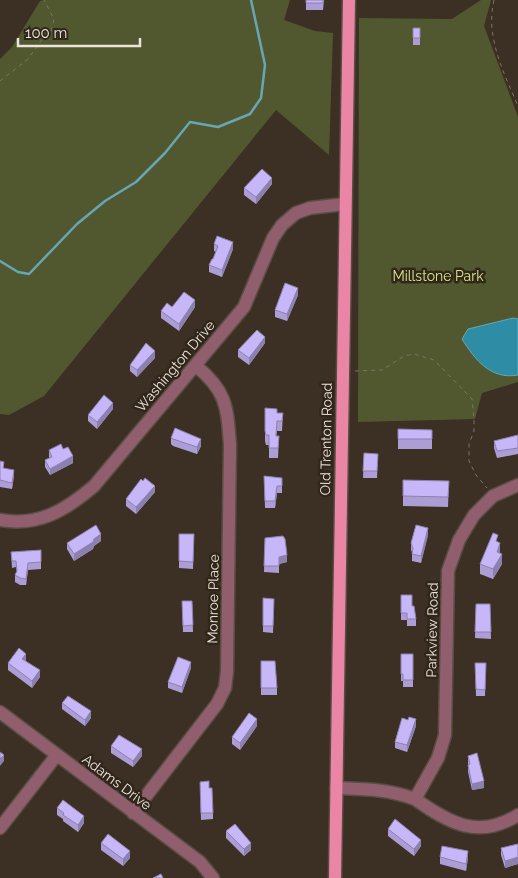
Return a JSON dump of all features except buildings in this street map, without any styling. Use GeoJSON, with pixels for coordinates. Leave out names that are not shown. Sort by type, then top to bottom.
{"type":"FeatureCollection","features":[{"type":"Feature","properties":{"kind":"main road","name":"Old Trenton Road"},"geometry":{"type":"LineString","coordinates":[[335,878],[349,0]]}},
{"type":"Feature","properties":{"kind":"street","name":"Washington Drive"},"geometry":{"type":"LineString","coordinates":[[0,520],[10,522],[42,519],[72,505],[94,486],[244,307],[273,238],[282,225],[296,213],[310,208],[345,204]]}},
{"type":"Feature","properties":{"kind":"street","name":"Monroe Place"},"geometry":{"type":"LineString","coordinates":[[133,813],[217,704],[225,688],[227,672],[230,445],[228,413],[220,390],[196,366]]}},
{"type":"Feature","properties":{"kind":"street","name":"Parkview Road"},"geometry":{"type":"LineString","coordinates":[[415,799],[438,758],[445,736],[448,572],[459,540],[474,515],[494,496],[518,485]]}},
{"type":"Feature","properties":{"kind":"street","name":"Adams Drive"},"geometry":{"type":"LineString","coordinates":[[0,712],[56,756],[200,862],[213,878]]}},
{"type":"Feature","properties":{"kind":"street"},"geometry":{"type":"LineString","coordinates":[[0,828],[56,756]]}},
{"type":"Feature","properties":{"kind":"street"},"geometry":{"type":"LineString","coordinates":[[336,788],[373,788],[394,791],[415,799],[442,818],[462,826],[482,828],[506,823],[518,815]]}},
{"type":"Feature","properties":{"kind":"path"},"geometry":{"type":"LineString","coordinates":[[0,81],[28,59],[41,41],[51,32],[54,19],[44,0]]}},
{"type":"Feature","properties":{"kind":"path"},"geometry":{"type":"LineString","coordinates":[[494,0],[490,15],[491,33],[518,106]]}},
{"type":"Feature","properties":{"kind":"path"},"geometry":{"type":"LineString","coordinates":[[355,371],[382,370],[404,356],[414,354],[434,360],[472,399],[474,431],[469,444],[469,461],[476,475],[494,496]]}},
{"type":"Feature","properties":{"kind":"green space"},"geometry":{"type":"Polygon","coordinates":[[[290,0],[284,20],[315,31],[333,33],[329,155],[276,110],[44,396],[9,415],[0,414],[0,59],[12,47],[40,1],[290,0]]]}},
{"type":"Feature","properties":{"kind":"green space","name":"Millstone Park"},"geometry":{"type":"Polygon","coordinates":[[[481,0],[491,0],[484,26],[518,117],[518,382],[482,393],[475,419],[358,422],[359,18],[452,19],[481,0]]]}},
{"type":"Feature","properties":{"kind":"water"},"geometry":{"type":"Polygon","coordinates":[[[513,318],[518,319],[518,375],[508,376],[485,367],[472,354],[462,339],[468,329],[513,318]]]}},
{"type":"Feature","properties":{"kind":"waterway"},"geometry":{"type":"LineString","coordinates":[[0,261],[18,272],[29,274],[77,224],[105,201],[136,182],[165,153],[190,122],[218,127],[250,114],[261,98],[265,65],[251,0]]}}]}
